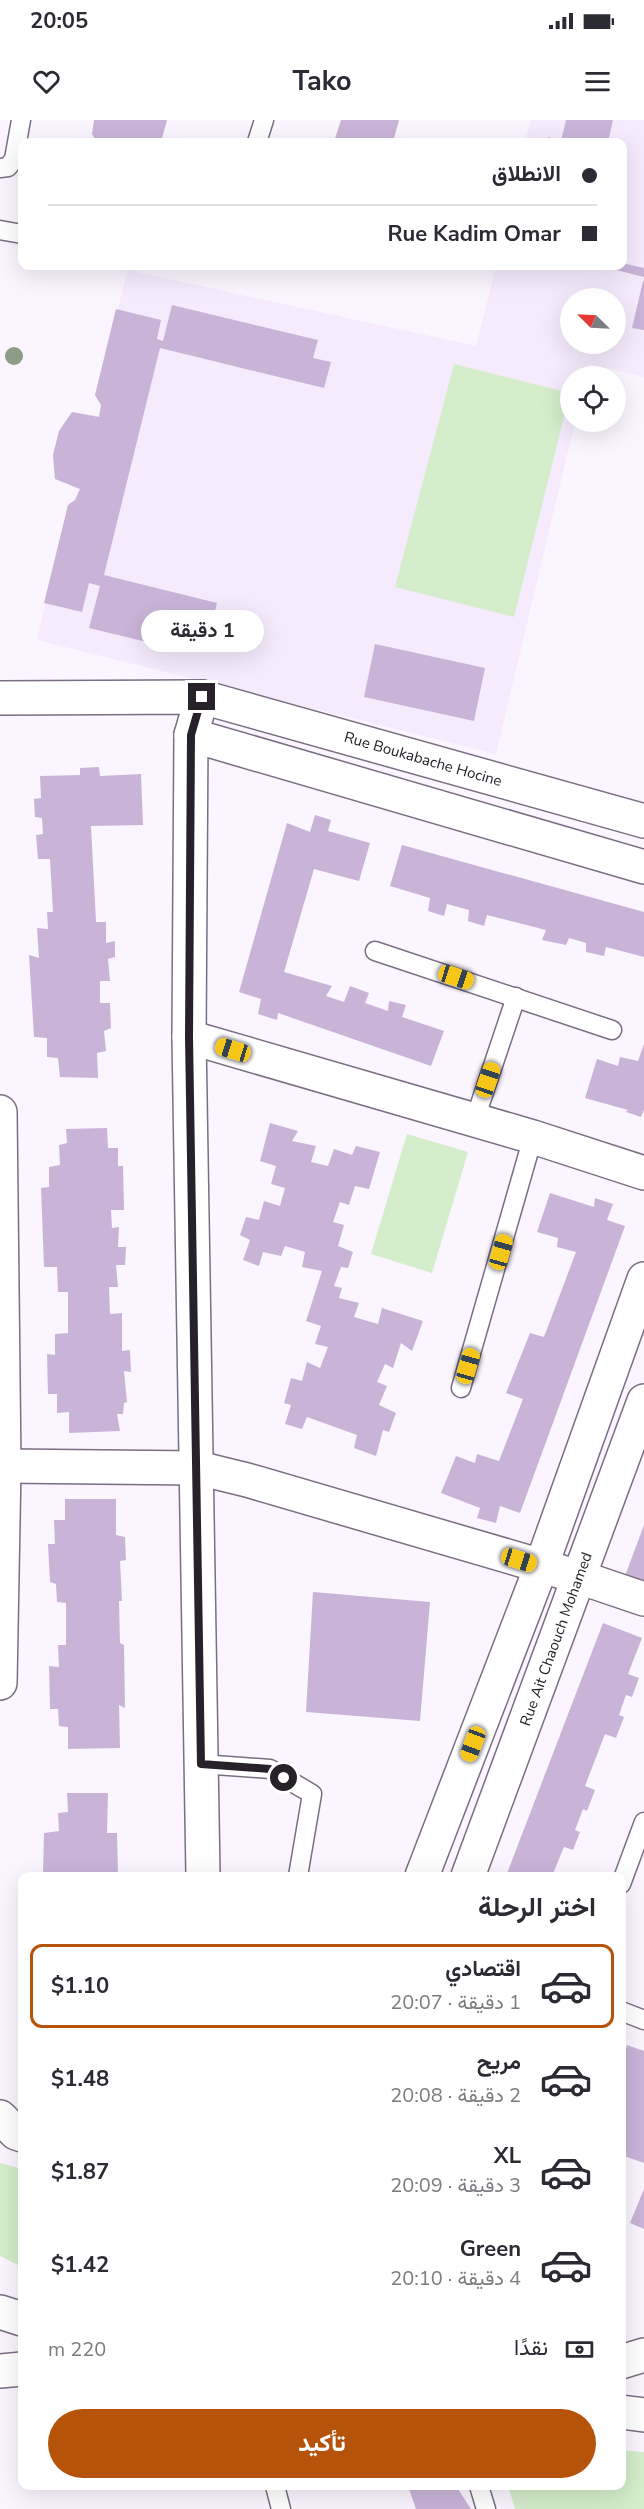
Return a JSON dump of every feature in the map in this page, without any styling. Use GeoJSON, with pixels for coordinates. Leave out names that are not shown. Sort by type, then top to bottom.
{"type":"FeatureCollection","features":[{"type":"Feature","properties":{"kind":"street","name":"Rue Boukabache Hocine"},"geometry":{"type":"LineString","coordinates":[[0,698],[202,697],[644,821]]}},
{"type":"Feature","properties":{"kind":"street"},"geometry":{"type":"LineString","coordinates":[[202,697],[191,735],[189,1037],[204,1872]]}},
{"type":"Feature","properties":{"kind":"street"},"geometry":{"type":"LineString","coordinates":[[191,735],[644,867]]}},
{"type":"Feature","properties":{"kind":"street"},"geometry":{"type":"LineString","coordinates":[[189,1037],[474,1122],[533,1137],[644,1173]]}},
{"type":"Feature","properties":{"kind":"street"},"geometry":{"type":"LineString","coordinates":[[0,1112],[0,1683]]}},
{"type":"Feature","properties":{"kind":"street"},"geometry":{"type":"LineString","coordinates":[[424,1872],[541,1567],[644,1280]]}},
{"type":"Feature","properties":{"kind":"street","name":"Rue Ait Chaouch Mohamed"},"geometry":{"type":"LineString","coordinates":[[469,1872],[644,1401]]}},
{"type":"Feature","properties":{"kind":"street"},"geometry":{"type":"LineString","coordinates":[[1,1466],[198,1468],[248,1480],[579,1577],[644,1599]]}},
{"type":"Feature","properties":{"kind":"street"},"geometry":{"type":"LineString","coordinates":[[0,2117],[18,2134]]}},
{"type":"Feature","properties":{"kind":"street"},"geometry":{"type":"LineString","coordinates":[[0,2312],[18,2318]]}},
{"type":"Feature","properties":{"kind":"street"},"geometry":{"type":"LineString","coordinates":[[626,2360],[644,2355]]}},
{"type":"Feature","properties":{"kind":"street"},"geometry":{"type":"LineString","coordinates":[[0,2371],[18,2369]]}},
{"type":"Feature","properties":{"kind":"street"},"geometry":{"type":"LineString","coordinates":[[626,2413],[644,2415]]}},
{"type":"Feature","properties":{"kind":"lane"},"geometry":{"type":"LineString","coordinates":[[0,168],[8,167],[14,159],[21,120]]}},
{"type":"Feature","properties":{"kind":"lane"},"geometry":{"type":"LineString","coordinates":[[258,138],[264,120]]}},
{"type":"Feature","properties":{"kind":"lane"},"geometry":{"type":"LineString","coordinates":[[0,230],[18,233]]}},
{"type":"Feature","properties":{"kind":"lane"},"geometry":{"type":"LineString","coordinates":[[375,951],[612,1030]]}},
{"type":"Feature","properties":{"kind":"lane"},"geometry":{"type":"LineString","coordinates":[[474,1122],[516,997]]}},
{"type":"Feature","properties":{"kind":"lane"},"geometry":{"type":"LineString","coordinates":[[461,1388],[533,1137]]}},
{"type":"Feature","properties":{"kind":"lane"},"geometry":{"type":"LineString","coordinates":[[201,1764],[270,1769],[312,1794],[299,1872]]}},
{"type":"Feature","properties":{"kind":"lane"},"geometry":{"type":"LineString","coordinates":[[625,1872],[644,1822]]}},
{"type":"Feature","properties":{"kind":"lane"},"geometry":{"type":"LineString","coordinates":[[626,2013],[644,2020]]}},
{"type":"Feature","properties":{"kind":"lane"},"geometry":{"type":"LineString","coordinates":[[276,2490],[281,2509]]}},
{"type":"Feature","properties":{"kind":"lane"},"geometry":{"type":"LineString","coordinates":[[481,2490],[486,2509]]}},
{"type":"Feature","properties":{"kind":"shaded area"},"geometry":{"type":"Polygon","coordinates":[[[531,120],[644,120],[644,377],[626,373],[626,366],[589,364],[588,366],[560,366],[560,432],[573,432],[496,754],[37,640],[68,505],[75,500],[80,489],[55,479],[53,455],[59,431],[72,412],[99,416],[101,405],[95,395],[128,270],[476,346],[495,270],[627,270],[627,138],[526,138],[531,120]]]}},
{"type":"Feature","properties":{"kind":"green space"},"geometry":{"type":"Polygon","coordinates":[[[454,364],[560,390],[560,432],[514,617],[395,587],[454,364]]]}},
{"type":"Feature","properties":{"kind":"green space"},"geometry":{"type":"Polygon","coordinates":[[[407,1134],[468,1152],[432,1273],[371,1254],[407,1134]]]}},
{"type":"Feature","properties":{"kind":"green space"},"geometry":{"type":"Polygon","coordinates":[[[0,2163],[18,2168],[18,2265],[0,2256],[0,2163]]]}},
{"type":"Feature","properties":{"kind":"green space"},"geometry":{"type":"Polygon","coordinates":[[[626,2450],[644,2452],[644,2509],[515,2509],[509,2490],[626,2490],[626,2450]]]}},
{"type":"Feature","properties":{"kind":"building"},"geometry":{"type":"Polygon","coordinates":[[[94,120],[167,120],[162,138],[94,138],[92,134],[94,120]]]}},
{"type":"Feature","properties":{"kind":"building"},"geometry":{"type":"Polygon","coordinates":[[[341,120],[399,120],[394,138],[335,138],[341,120]]]}},
{"type":"Feature","properties":{"kind":"building"},"geometry":{"type":"Polygon","coordinates":[[[566,120],[613,120],[609,138],[562,138],[566,120]]]}},
{"type":"Feature","properties":{"kind":"building"},"geometry":{"type":"Polygon","coordinates":[[[627,264],[644,268],[644,277],[616,270],[627,270],[627,264]]]}},
{"type":"Feature","properties":{"kind":"building"},"geometry":{"type":"Polygon","coordinates":[[[644,281],[644,330],[632,328],[644,281]]]}},
{"type":"Feature","properties":{"kind":"building"},"geometry":{"type":"Polygon","coordinates":[[[172,305],[318,340],[313,358],[331,362],[324,388],[160,348],[104,575],[217,603],[208,642],[192,638],[188,652],[89,628],[100,586],[89,583],[82,612],[44,603],[68,505],[75,500],[80,489],[55,479],[53,455],[59,431],[72,412],[99,417],[101,405],[95,395],[116,309],[161,320],[157,339],[163,341],[172,305]]]}},
{"type":"Feature","properties":{"kind":"building"},"geometry":{"type":"Polygon","coordinates":[[[375,644],[485,668],[474,721],[364,697],[375,644]]]}},
{"type":"Feature","properties":{"kind":"building"},"geometry":{"type":"Polygon","coordinates":[[[99,767],[100,776],[141,774],[143,825],[91,826],[96,922],[106,922],[106,943],[115,941],[115,957],[108,959],[110,981],[100,981],[100,1003],[110,1003],[111,1028],[104,1031],[106,1051],[97,1053],[98,1078],[60,1077],[58,1058],[47,1057],[47,1038],[34,1037],[29,955],[39,958],[37,928],[48,929],[47,912],[53,912],[50,859],[38,859],[36,835],[43,834],[42,818],[35,817],[34,799],[41,798],[40,776],[80,775],[80,768],[99,767]]]}},
{"type":"Feature","properties":{"kind":"building"},"geometry":{"type":"Polygon","coordinates":[[[315,815],[331,820],[328,831],[370,843],[359,881],[314,869],[284,972],[332,986],[326,996],[344,1002],[350,986],[369,993],[365,1003],[388,1011],[389,1001],[406,1005],[402,1017],[444,1031],[431,1066],[278,1013],[277,1020],[258,1014],[261,999],[239,992],[287,823],[310,832],[315,815]]]}},
{"type":"Feature","properties":{"kind":"building"},"geometry":{"type":"Polygon","coordinates":[[[402,845],[644,912],[644,957],[606,947],[604,956],[586,952],[586,943],[569,938],[566,945],[542,940],[546,930],[487,915],[484,926],[468,921],[469,910],[447,904],[444,916],[428,911],[430,898],[390,886],[402,845]]]}},
{"type":"Feature","properties":{"kind":"building"},"geometry":{"type":"Polygon","coordinates":[[[644,1044],[644,1110],[641,1117],[626,1112],[628,1110],[585,1098],[597,1059],[618,1066],[620,1057],[638,1061],[644,1044]]]}},
{"type":"Feature","properties":{"kind":"building"},"geometry":{"type":"Polygon","coordinates":[[[270,1123],[298,1131],[292,1141],[316,1146],[311,1162],[328,1166],[334,1149],[352,1155],[356,1146],[380,1152],[369,1189],[355,1186],[349,1205],[340,1202],[333,1222],[344,1225],[338,1246],[353,1252],[348,1268],[341,1267],[334,1286],[342,1288],[339,1298],[359,1303],[354,1317],[378,1324],[382,1308],[423,1321],[412,1351],[401,1343],[393,1368],[385,1364],[377,1382],[387,1386],[379,1405],[396,1413],[389,1432],[383,1430],[376,1456],[354,1448],[357,1435],[307,1417],[302,1429],[285,1424],[291,1405],[284,1403],[291,1378],[302,1381],[307,1362],[320,1368],[328,1347],[315,1344],[321,1326],[306,1321],[322,1271],[302,1267],[305,1252],[285,1246],[281,1256],[263,1252],[259,1266],[243,1260],[250,1240],[240,1235],[246,1217],[259,1220],[264,1201],[280,1206],[285,1188],[271,1184],[276,1166],[260,1161],[270,1123]]]}},
{"type":"Feature","properties":{"kind":"building"},"geometry":{"type":"Polygon","coordinates":[[[107,1128],[108,1148],[118,1148],[118,1166],[123,1166],[124,1210],[111,1210],[112,1228],[119,1227],[118,1247],[126,1247],[125,1265],[116,1265],[118,1287],[109,1287],[110,1314],[122,1313],[122,1351],[130,1350],[131,1372],[124,1371],[127,1402],[124,1403],[123,1414],[117,1414],[120,1431],[69,1433],[69,1412],[57,1413],[57,1394],[48,1394],[47,1354],[55,1355],[55,1334],[68,1333],[68,1292],[58,1292],[57,1267],[44,1267],[41,1188],[49,1187],[49,1167],[60,1165],[59,1145],[67,1143],[66,1129],[107,1128]]]}},
{"type":"Feature","properties":{"kind":"building"},"geometry":{"type":"Polygon","coordinates":[[[550,1193],[594,1207],[595,1198],[613,1204],[607,1220],[625,1226],[520,1513],[500,1506],[496,1523],[477,1518],[480,1508],[441,1493],[456,1456],[475,1463],[477,1454],[499,1461],[523,1399],[506,1393],[530,1333],[544,1337],[576,1252],[557,1247],[558,1238],[537,1232],[550,1193]]]}},
{"type":"Feature","properties":{"kind":"building"},"geometry":{"type":"Polygon","coordinates":[[[65,1499],[116,1499],[116,1535],[125,1537],[126,1560],[120,1561],[122,1601],[119,1601],[120,1643],[124,1645],[125,1708],[119,1705],[120,1748],[68,1749],[68,1727],[59,1726],[58,1709],[50,1709],[49,1666],[59,1667],[58,1645],[66,1645],[66,1603],[57,1602],[56,1584],[50,1582],[48,1544],[55,1544],[54,1520],[65,1520],[65,1499]]]}},
{"type":"Feature","properties":{"kind":"building"},"geometry":{"type":"Polygon","coordinates":[[[644,1525],[644,1583],[625,1576],[644,1525]]]}},
{"type":"Feature","properties":{"kind":"building"},"geometry":{"type":"Polygon","coordinates":[[[313,1592],[430,1602],[420,1721],[306,1712],[313,1592]]]}},
{"type":"Feature","properties":{"kind":"building"},"geometry":{"type":"Polygon","coordinates":[[[603,1623],[642,1638],[628,1674],[639,1678],[632,1697],[626,1695],[619,1715],[624,1717],[616,1738],[605,1734],[585,1786],[595,1790],[587,1811],[583,1809],[575,1830],[580,1832],[573,1850],[564,1847],[554,1872],[508,1872],[603,1623]]]}},
{"type":"Feature","properties":{"kind":"building"},"geometry":{"type":"Polygon","coordinates":[[[67,1793],[108,1793],[107,1833],[117,1833],[118,1872],[43,1872],[44,1833],[59,1831],[58,1813],[68,1812],[67,1793]]]}},
{"type":"Feature","properties":{"kind":"building"},"geometry":{"type":"Polygon","coordinates":[[[627,2045],[644,2051],[644,2163],[626,2157],[627,2045]]]}},
{"type":"Feature","properties":{"kind":"building"},"geometry":{"type":"Polygon","coordinates":[[[644,2189],[644,2229],[630,2223],[644,2189]]]}},
{"type":"Feature","properties":{"kind":"building"},"geometry":{"type":"Polygon","coordinates":[[[409,2490],[459,2490],[471,2509],[416,2509],[409,2490]]]}},
{"type":"Feature","properties":{"kind":"route"},"geometry":{"type":"LineString","coordinates":[[202,697],[191,735],[189,1037],[198,1468],[201,1764],[270,1769],[284,1778]]}}]}
